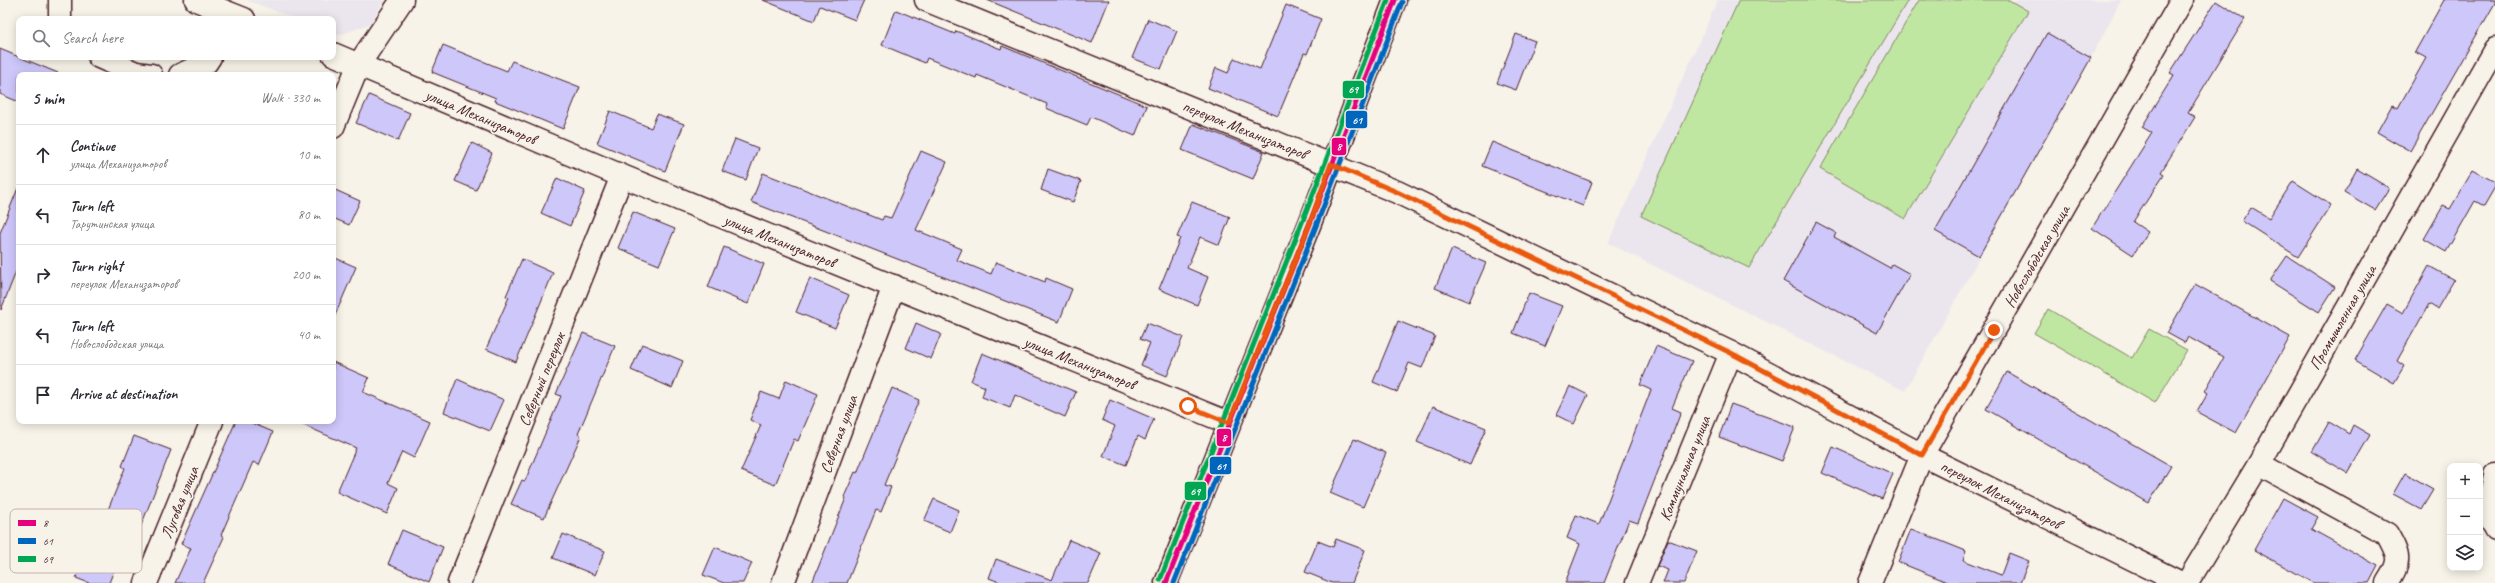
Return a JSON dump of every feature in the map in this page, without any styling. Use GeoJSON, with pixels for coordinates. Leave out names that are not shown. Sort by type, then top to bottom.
{"type":"FeatureCollection","features":[{"type":"Feature","properties":{"kind":"main road"},"geometry":{"type":"LineString","coordinates":[[1166,583],[1310,223],[1394,0]]}},
{"type":"Feature","properties":{"kind":"street"},"geometry":{"type":"LineString","coordinates":[[60,0],[60,16]]}},
{"type":"Feature","properties":{"kind":"street"},"geometry":{"type":"LineString","coordinates":[[196,0],[233,16]]}},
{"type":"Feature","properties":{"kind":"street"},"geometry":{"type":"LineString","coordinates":[[336,120],[359,64],[402,0]]}},
{"type":"Feature","properties":{"kind":"street","name":"переулок Механизаторов"},"geometry":{"type":"LineString","coordinates":[[926,0],[1397,192],[1731,353],[1922,455],[2141,575],[2180,583]]}},
{"type":"Feature","properties":{"kind":"street","name":"Новослободская улица"},"geometry":{"type":"LineString","coordinates":[[1870,583],[1922,455],[2175,2]]}},
{"type":"Feature","properties":{"kind":"street","name":"Промышленная улица"},"geometry":{"type":"LineString","coordinates":[[2187,583],[2259,464],[2495,48]]}},
{"type":"Feature","properties":{"kind":"street","name":"улица Механизаторов"},"geometry":{"type":"LineString","coordinates":[[336,55],[622,176],[1229,423]]}},
{"type":"Feature","properties":{"kind":"street"},"geometry":{"type":"LineString","coordinates":[[106,60],[134,72]]}},
{"type":"Feature","properties":{"kind":"street"},"geometry":{"type":"LineString","coordinates":[[186,72],[206,63],[208,60]]}},
{"type":"Feature","properties":{"kind":"street","name":"Северный переулок"},"geometry":{"type":"LineString","coordinates":[[460,583],[622,176]]}},
{"type":"Feature","properties":{"kind":"street","name":"Северная улица"},"geometry":{"type":"LineString","coordinates":[[783,583],[894,286]]}},
{"type":"Feature","properties":{"kind":"street","name":"Коммунальная улица"},"geometry":{"type":"LineString","coordinates":[[1637,583],[1731,353]]}},
{"type":"Feature","properties":{"kind":"street","name":"Луговая улица"},"geometry":{"type":"LineString","coordinates":[[146,583],[211,424]]}},
{"type":"Feature","properties":{"kind":"street"},"geometry":{"type":"LineString","coordinates":[[2259,464],[2387,534],[2396,550],[2397,566],[2387,583]]}},
{"type":"Feature","properties":{"kind":"street"},"geometry":{"type":"LineString","coordinates":[[2495,475],[2487,513],[2495,530]]}},
{"type":"Feature","properties":{"kind":"shaded area"},"geometry":{"type":"Polygon","coordinates":[[[247,0],[384,0],[370,24],[339,35],[336,34],[336,16],[288,16],[247,0]]]}},
{"type":"Feature","properties":{"kind":"shaded area"},"geometry":{"type":"Polygon","coordinates":[[[1718,0],[2121,0],[2091,58],[1905,391],[1608,243],[1718,0]]]}},
{"type":"Feature","properties":{"kind":"green space"},"geometry":{"type":"Polygon","coordinates":[[[1739,0],[1908,0],[1749,268],[1641,216],[1739,0]]]}},
{"type":"Feature","properties":{"kind":"green space"},"geometry":{"type":"Polygon","coordinates":[[[1919,0],[2009,0],[2028,11],[1905,219],[1820,169],[1919,0]]]}},
{"type":"Feature","properties":{"kind":"green space"},"geometry":{"type":"Polygon","coordinates":[[[2048,309],[2132,358],[2149,329],[2187,350],[2155,403],[2034,333],[2048,309]]]}},
{"type":"Feature","properties":{"kind":"building"},"geometry":{"type":"Polygon","coordinates":[[[763,0],[864,0],[855,20],[820,6],[814,21],[763,0]]]}},
{"type":"Feature","properties":{"kind":"building"},"geometry":{"type":"Polygon","coordinates":[[[987,0],[1109,0],[1092,43],[987,0]]]}},
{"type":"Feature","properties":{"kind":"building"},"geometry":{"type":"Polygon","coordinates":[[[2444,0],[2495,0],[2495,3],[2410,151],[2377,132],[2392,105],[2398,108],[2426,58],[2415,52],[2444,0]]]}},
{"type":"Feature","properties":{"kind":"building"},"geometry":{"type":"Polygon","coordinates":[[[2216,1],[2245,19],[2188,113],[2195,117],[2161,172],[2164,174],[2133,222],[2148,232],[2133,255],[2092,228],[2152,133],[2142,127],[2174,75],[2170,73],[2216,1]]]}},
{"type":"Feature","properties":{"kind":"building"},"geometry":{"type":"Polygon","coordinates":[[[1286,5],[1321,19],[1307,54],[1304,53],[1278,116],[1208,88],[1216,68],[1228,73],[1234,58],[1260,69],[1286,5]]]}},
{"type":"Feature","properties":{"kind":"building"},"geometry":{"type":"Polygon","coordinates":[[[896,10],[955,34],[956,31],[1001,49],[1002,46],[1147,106],[1135,136],[1091,117],[1087,125],[1046,108],[1047,104],[977,75],[976,78],[927,58],[925,63],[882,45],[896,10]]]}},
{"type":"Feature","properties":{"kind":"building"},"geometry":{"type":"Polygon","coordinates":[[[1148,19],[1177,31],[1161,69],[1132,58],[1148,19]]]}},
{"type":"Feature","properties":{"kind":"building"},"geometry":{"type":"Polygon","coordinates":[[[2047,33],[2091,58],[1979,256],[1935,231],[2047,33]]]}},
{"type":"Feature","properties":{"kind":"building"},"geometry":{"type":"Polygon","coordinates":[[[1516,34],[1535,41],[1516,90],[1497,83],[1516,34]]]}},
{"type":"Feature","properties":{"kind":"building"},"geometry":{"type":"Polygon","coordinates":[[[443,45],[507,71],[512,61],[580,87],[563,129],[495,101],[496,98],[432,72],[443,45]]]}},
{"type":"Feature","properties":{"kind":"building"},"geometry":{"type":"Polygon","coordinates":[[[0,49],[16,56],[16,60],[27,60],[56,72],[16,72],[16,101],[0,94],[0,49]]]}},
{"type":"Feature","properties":{"kind":"building"},"geometry":{"type":"Polygon","coordinates":[[[369,95],[410,113],[398,141],[356,123],[369,95]]]}},
{"type":"Feature","properties":{"kind":"building"},"geometry":{"type":"Polygon","coordinates":[[[610,111],[651,128],[657,114],[684,124],[665,171],[597,143],[610,111]]]}},
{"type":"Feature","properties":{"kind":"building"},"geometry":{"type":"Polygon","coordinates":[[[1193,124],[1264,152],[1253,179],[1182,150],[1193,124]]]}},
{"type":"Feature","properties":{"kind":"building"},"geometry":{"type":"Polygon","coordinates":[[[735,139],[758,148],[746,180],[722,171],[735,139]]]}},
{"type":"Feature","properties":{"kind":"building"},"geometry":{"type":"Polygon","coordinates":[[[1492,142],[1592,182],[1583,206],[1482,166],[1492,142]]]}},
{"type":"Feature","properties":{"kind":"building"},"geometry":{"type":"Polygon","coordinates":[[[472,143],[492,153],[476,190],[455,181],[472,143]]]}},
{"type":"Feature","properties":{"kind":"building"},"geometry":{"type":"Polygon","coordinates":[[[921,151],[947,162],[916,230],[962,249],[957,260],[991,274],[996,262],[1045,282],[1046,278],[1072,289],[1059,322],[751,202],[763,173],[882,220],[884,216],[891,218],[921,151]]]}},
{"type":"Feature","properties":{"kind":"building"},"geometry":{"type":"Polygon","coordinates":[[[1048,169],[1081,181],[1073,202],[1041,190],[1048,169]]]}},
{"type":"Feature","properties":{"kind":"building"},"geometry":{"type":"Polygon","coordinates":[[[2357,169],[2389,188],[2375,210],[2344,192],[2357,169]]]}},
{"type":"Feature","properties":{"kind":"building"},"geometry":{"type":"Polygon","coordinates":[[[2473,170],[2495,182],[2495,187],[2484,206],[2475,201],[2446,252],[2424,239],[2443,206],[2450,209],[2473,170]]]}},
{"type":"Feature","properties":{"kind":"building"},"geometry":{"type":"Polygon","coordinates":[[[557,178],[585,191],[570,226],[541,213],[557,178]]]}},
{"type":"Feature","properties":{"kind":"building"},"geometry":{"type":"Polygon","coordinates":[[[2293,181],[2331,205],[2298,257],[2242,221],[2251,207],[2269,218],[2293,181]]]}},
{"type":"Feature","properties":{"kind":"building"},"geometry":{"type":"Polygon","coordinates":[[[336,190],[360,201],[349,225],[336,219],[336,190]]]}},
{"type":"Feature","properties":{"kind":"building"},"geometry":{"type":"Polygon","coordinates":[[[16,193],[16,272],[1,310],[0,233],[16,193]]]}},
{"type":"Feature","properties":{"kind":"building"},"geometry":{"type":"Polygon","coordinates":[[[1192,202],[1230,217],[1219,245],[1200,237],[1187,268],[1208,277],[1197,305],[1159,289],[1180,238],[1177,237],[1192,202]]]}},
{"type":"Feature","properties":{"kind":"building"},"geometry":{"type":"Polygon","coordinates":[[[633,212],[675,229],[659,265],[618,248],[633,212]]]}},
{"type":"Feature","properties":{"kind":"building"},"geometry":{"type":"Polygon","coordinates":[[[1816,222],[1836,233],[1834,237],[1890,268],[1892,264],[1910,274],[1877,333],[1783,281],[1816,222]]]}},
{"type":"Feature","properties":{"kind":"building"},"geometry":{"type":"Polygon","coordinates":[[[724,247],[764,264],[748,304],[708,287],[724,247]]]}},
{"type":"Feature","properties":{"kind":"building"},"geometry":{"type":"Polygon","coordinates":[[[1452,249],[1486,263],[1469,302],[1435,288],[1452,249]]]}},
{"type":"Feature","properties":{"kind":"building"},"geometry":{"type":"Polygon","coordinates":[[[2287,256],[2335,287],[2319,312],[2270,281],[2287,256]]]}},
{"type":"Feature","properties":{"kind":"building"},"geometry":{"type":"Polygon","coordinates":[[[336,258],[356,267],[336,313],[336,258]]]}},
{"type":"Feature","properties":{"kind":"building"},"geometry":{"type":"Polygon","coordinates":[[[522,259],[553,273],[516,362],[486,349],[509,297],[506,296],[522,259]]]}},
{"type":"Feature","properties":{"kind":"building"},"geometry":{"type":"Polygon","coordinates":[[[2429,266],[2454,280],[2437,309],[2429,304],[2397,361],[2404,366],[2394,383],[2355,360],[2387,304],[2403,313],[2429,266]]]}},
{"type":"Feature","properties":{"kind":"building"},"geometry":{"type":"Polygon","coordinates":[[[810,278],[849,295],[835,328],[796,312],[810,278]]]}},
{"type":"Feature","properties":{"kind":"building"},"geometry":{"type":"Polygon","coordinates":[[[2195,284],[2290,337],[2236,433],[2197,412],[2208,393],[2205,391],[2224,357],[2188,337],[2185,343],[2167,333],[2195,284]]]}},
{"type":"Feature","properties":{"kind":"building"},"geometry":{"type":"Polygon","coordinates":[[[1529,293],[1562,306],[1545,346],[1513,333],[1529,293]]]}},
{"type":"Feature","properties":{"kind":"building"},"geometry":{"type":"Polygon","coordinates":[[[1398,321],[1435,336],[1422,368],[1409,363],[1397,392],[1373,382],[1398,321]]]}},
{"type":"Feature","properties":{"kind":"building"},"geometry":{"type":"Polygon","coordinates":[[[916,323],[941,334],[931,359],[906,348],[916,323]]]}},
{"type":"Feature","properties":{"kind":"building"},"geometry":{"type":"Polygon","coordinates":[[[1147,323],[1183,337],[1167,376],[1141,365],[1150,343],[1140,339],[1147,323]]]}},
{"type":"Feature","properties":{"kind":"building"},"geometry":{"type":"Polygon","coordinates":[[[583,333],[615,346],[578,434],[581,436],[544,518],[511,504],[522,480],[525,481],[561,396],[556,394],[583,333]]]}},
{"type":"Feature","properties":{"kind":"building"},"geometry":{"type":"Polygon","coordinates":[[[642,344],[683,361],[672,388],[631,370],[642,344]]]}},
{"type":"Feature","properties":{"kind":"building"},"geometry":{"type":"Polygon","coordinates":[[[1656,346],[1692,361],[1672,408],[1681,412],[1638,523],[1629,520],[1604,583],[1565,583],[1580,544],[1567,538],[1576,515],[1599,524],[1651,390],[1640,385],[1656,346]]]}},
{"type":"Feature","properties":{"kind":"building"},"geometry":{"type":"Polygon","coordinates":[[[982,353],[1076,392],[1065,417],[1015,395],[1010,408],[982,397],[985,387],[971,381],[982,353]]]}},
{"type":"Feature","properties":{"kind":"building"},"geometry":{"type":"Polygon","coordinates":[[[336,363],[369,378],[363,392],[430,421],[414,458],[402,452],[388,483],[398,488],[387,514],[337,492],[356,448],[301,424],[336,424],[336,363]]]}},
{"type":"Feature","properties":{"kind":"building"},"geometry":{"type":"Polygon","coordinates":[[[2007,372],[2171,466],[2149,503],[1986,409],[2007,372]]]}},
{"type":"Feature","properties":{"kind":"building"},"geometry":{"type":"Polygon","coordinates":[[[457,379],[504,400],[490,431],[444,412],[457,379]]]}},
{"type":"Feature","properties":{"kind":"building"},"geometry":{"type":"Polygon","coordinates":[[[786,380],[818,394],[798,441],[794,439],[775,485],[741,471],[761,425],[750,420],[761,392],[779,399],[786,380]]]}},
{"type":"Feature","properties":{"kind":"building"},"geometry":{"type":"Polygon","coordinates":[[[1570,386],[1588,395],[1574,424],[1556,415],[1570,386]]]}},
{"type":"Feature","properties":{"kind":"building"},"geometry":{"type":"Polygon","coordinates":[[[892,388],[919,400],[884,485],[891,487],[881,512],[876,510],[847,583],[812,583],[846,498],[844,497],[855,472],[857,473],[892,388]]]}},
{"type":"Feature","properties":{"kind":"building"},"geometry":{"type":"Polygon","coordinates":[[[1110,400],[1154,419],[1145,440],[1138,436],[1126,465],[1103,456],[1115,426],[1102,420],[1110,400]]]}},
{"type":"Feature","properties":{"kind":"building"},"geometry":{"type":"Polygon","coordinates":[[[1731,404],[1795,427],[1782,461],[1719,437],[1731,404]]]}},
{"type":"Feature","properties":{"kind":"building"},"geometry":{"type":"Polygon","coordinates":[[[1433,406],[1486,428],[1470,465],[1417,442],[1433,406]]]}},
{"type":"Feature","properties":{"kind":"building"},"geometry":{"type":"Polygon","coordinates":[[[2329,422],[2349,434],[2353,425],[2370,435],[2348,473],[2312,452],[2329,422]]]}},
{"type":"Feature","properties":{"kind":"building"},"geometry":{"type":"Polygon","coordinates":[[[235,424],[254,424],[273,432],[259,465],[253,462],[221,535],[224,537],[203,583],[175,583],[191,548],[181,544],[235,424]]]}},
{"type":"Feature","properties":{"kind":"building"},"geometry":{"type":"Polygon","coordinates":[[[134,436],[171,450],[142,523],[142,509],[108,509],[125,468],[122,466],[134,436]]]}},
{"type":"Feature","properties":{"kind":"building"},"geometry":{"type":"Polygon","coordinates":[[[1354,439],[1386,453],[1363,507],[1330,493],[1354,439]]]}},
{"type":"Feature","properties":{"kind":"building"},"geometry":{"type":"Polygon","coordinates":[[[1833,447],[1893,474],[1882,499],[1822,473],[1833,447]]]}},
{"type":"Feature","properties":{"kind":"building"},"geometry":{"type":"Polygon","coordinates":[[[2405,473],[2433,489],[2421,509],[2393,494],[2405,473]]]}},
{"type":"Feature","properties":{"kind":"building"},"geometry":{"type":"Polygon","coordinates":[[[2283,498],[2318,517],[2311,529],[2378,566],[2369,583],[2314,583],[2254,550],[2283,498]]]}},
{"type":"Feature","properties":{"kind":"building"},"geometry":{"type":"Polygon","coordinates":[[[934,499],[959,510],[950,532],[924,521],[934,499]]]}},
{"type":"Feature","properties":{"kind":"building"},"geometry":{"type":"Polygon","coordinates":[[[1911,529],[1966,551],[1963,560],[2001,575],[2009,553],[2029,561],[2020,583],[1950,583],[1898,562],[1911,529]]]}},
{"type":"Feature","properties":{"kind":"building"},"geometry":{"type":"Polygon","coordinates":[[[402,530],[443,547],[429,582],[388,564],[402,530]]]}},
{"type":"Feature","properties":{"kind":"building"},"geometry":{"type":"Polygon","coordinates":[[[563,534],[605,551],[595,575],[553,558],[563,534]]]}},
{"type":"Feature","properties":{"kind":"building"},"geometry":{"type":"Polygon","coordinates":[[[1336,539],[1365,550],[1352,583],[1332,583],[1305,572],[1318,541],[1333,547],[1336,539]]]}},
{"type":"Feature","properties":{"kind":"building"},"geometry":{"type":"Polygon","coordinates":[[[1069,540],[1101,553],[1088,583],[1002,583],[989,578],[996,559],[1052,580],[1069,540]]]}},
{"type":"Feature","properties":{"kind":"building"},"geometry":{"type":"Polygon","coordinates":[[[1668,540],[1697,551],[1684,583],[1663,583],[1668,570],[1657,566],[1668,540]]]}},
{"type":"Feature","properties":{"kind":"building"},"geometry":{"type":"Polygon","coordinates":[[[715,547],[752,563],[743,583],[724,583],[703,575],[715,547]]]}},
{"type":"Feature","properties":{"kind":"building"},"geometry":{"type":"Polygon","coordinates":[[[78,573],[113,573],[109,583],[89,583],[76,578],[78,573]]]}},
{"type":"Feature","properties":{"kind":"transit line","name":"69"},"geometry":{"type":"LineString","coordinates":[[1160,580],[1303,220],[1388,0]]}},
{"type":"Feature","properties":{"kind":"transit line","name":"8"},"geometry":{"type":"LineString","coordinates":[[1166,583],[1310,223],[1395,0]]}},
{"type":"Feature","properties":{"kind":"transit line","name":"61"},"geometry":{"type":"LineString","coordinates":[[1174,583],[1316,226],[1402,2]]}},
{"type":"Feature","properties":{"kind":"route"},"geometry":{"type":"LineString","coordinates":[[1188,406],[1229,423],[1310,223],[1331,164],[1397,192],[1731,353],[1922,455],[1994,330]]}}]}
